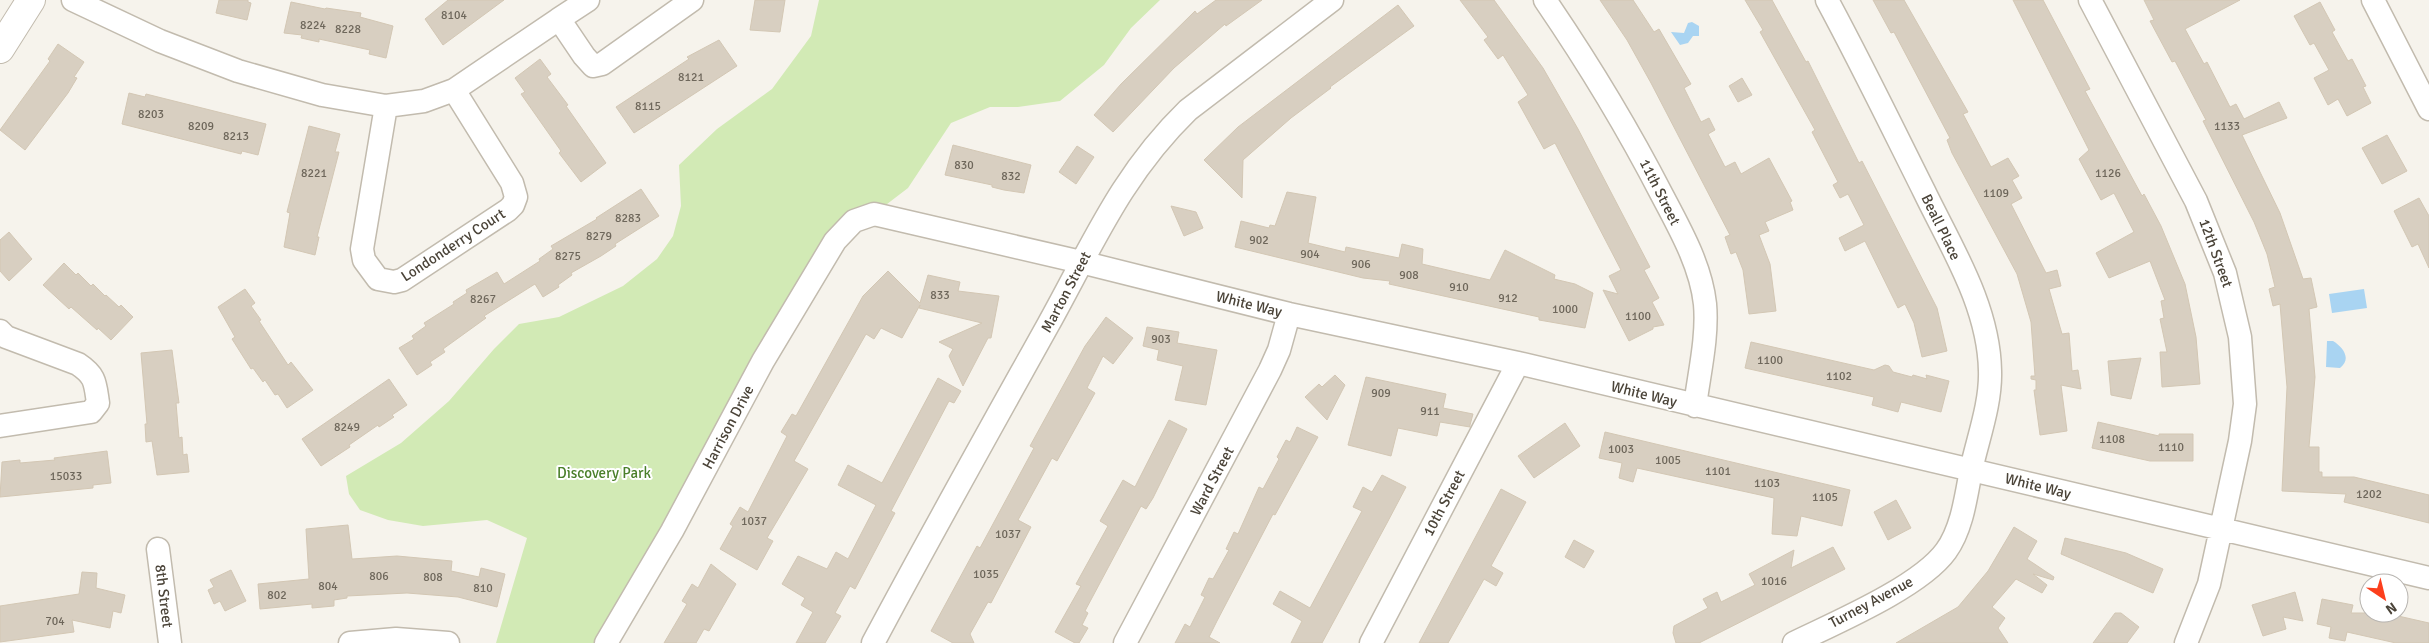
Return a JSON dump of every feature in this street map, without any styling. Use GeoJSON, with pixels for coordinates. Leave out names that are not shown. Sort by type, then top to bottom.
{"type":"FeatureCollection","features":[{"type":"Feature","properties":{"kind":"street"},"geometry":{"type":"LineString","coordinates":[[0,49],[31,0]]}},
{"type":"Feature","properties":{"kind":"street"},"geometry":{"type":"LineString","coordinates":[[73,0],[160,41],[238,71],[322,95],[386,106],[424,101],[454,90],[588,0]]}},
{"type":"Feature","properties":{"kind":"street"},"geometry":{"type":"LineString","coordinates":[[559,19],[593,66],[602,64],[692,0]]}},
{"type":"Feature","properties":{"kind":"street","name":"Marton Street"},"geometry":{"type":"LineString","coordinates":[[873,643],[1081,262],[1135,169],[1170,128],[1204,97],[1332,0]]}},
{"type":"Feature","properties":{"kind":"street","name":"11th Street"},"geometry":{"type":"LineString","coordinates":[[1545,0],[1604,89],[1632,137],[1690,253],[1700,280],[1705,305],[1705,327],[1695,406]]}},
{"type":"Feature","properties":{"kind":"street","name":"Beall Place"},"geometry":{"type":"LineString","coordinates":[[1827,0],[1859,60],[1976,302],[1988,348],[1990,373],[1987,402],[1972,470]]}},
{"type":"Feature","properties":{"kind":"street","name":"12th Street"},"geometry":{"type":"LineString","coordinates":[[2090,0],[2196,201],[2225,273],[2235,310],[2245,404],[2240,442],[2209,584],[2186,643]]}},
{"type":"Feature","properties":{"kind":"street"},"geometry":{"type":"LineString","coordinates":[[2373,0],[2429,109]]}},
{"type":"Feature","properties":{"kind":"street","name":"Londonderry Court"},"geometry":{"type":"LineString","coordinates":[[386,106],[362,249],[364,260],[378,279],[394,282],[402,280],[479,231],[514,205],[516,190],[454,90]]}},
{"type":"Feature","properties":{"kind":"street","name":"White Way"},"geometry":{"type":"LineString","coordinates":[[859,218],[874,214],[887,216],[1289,314],[1518,363],[2429,578]]}},
{"type":"Feature","properties":{"kind":"street","name":"Harrison Drive"},"geometry":{"type":"LineString","coordinates":[[606,643],[672,531],[763,362],[835,241],[844,228],[859,218]]}},
{"type":"Feature","properties":{"kind":"street","name":"Ward Street"},"geometry":{"type":"LineString","coordinates":[[1125,643],[1270,370],[1279,350],[1289,314]]}},
{"type":"Feature","properties":{"kind":"street"},"geometry":{"type":"LineString","coordinates":[[0,426],[91,412],[98,404],[94,378],[78,364],[2,340]]}},
{"type":"Feature","properties":{"kind":"street","name":"10th Street"},"geometry":{"type":"LineString","coordinates":[[1371,643],[1518,363]]}},
{"type":"Feature","properties":{"kind":"street","name":"Turney Avenue"},"geometry":{"type":"LineString","coordinates":[[1794,643],[1893,593],[1934,564],[1946,552],[1954,536],[1963,509],[1972,470]]}},
{"type":"Feature","properties":{"kind":"street","name":"8th Street"},"geometry":{"type":"LineString","coordinates":[[158,549],[170,643]]}},
{"type":"Feature","properties":{"kind":"street"},"geometry":{"type":"LineString","coordinates":[[350,643],[396,639],[448,643]]}},
{"type":"Feature","properties":{"kind":"green space","name":"Discovery Park"},"geometry":{"type":"Polygon","coordinates":[[[819,0],[1160,0],[1131,28],[1104,65],[1060,101],[1018,107],[990,107],[951,123],[908,188],[874,214],[859,218],[605,643],[496,643],[527,538],[487,520],[423,526],[388,520],[360,510],[349,494],[346,476],[401,443],[449,401],[494,349],[519,324],[559,317],[623,286],[657,259],[673,236],[681,206],[679,165],[717,129],[772,89],[811,36],[819,0]]]}},
{"type":"Feature","properties":{"kind":"water"},"geometry":{"type":"Polygon","coordinates":[[[1692,22],[1699,26],[1699,36],[1693,36],[1688,43],[1680,45],[1671,32],[1684,33],[1688,23],[1692,22]]]}},
{"type":"Feature","properties":{"kind":"water"},"geometry":{"type":"Polygon","coordinates":[[[2364,289],[2367,308],[2332,313],[2329,294],[2364,289]]]}},
{"type":"Feature","properties":{"kind":"water"},"geometry":{"type":"Polygon","coordinates":[[[2327,341],[2333,341],[2345,353],[2344,365],[2340,368],[2326,367],[2327,341]]]}},
{"type":"Feature","properties":{"kind":"building"},"geometry":{"type":"Polygon","coordinates":[[[219,0],[248,0],[251,3],[247,20],[216,13],[219,0]]]}},
{"type":"Feature","properties":{"kind":"building"},"geometry":{"type":"Polygon","coordinates":[[[448,0],[504,0],[443,45],[425,19],[448,0]]]}},
{"type":"Feature","properties":{"kind":"building"},"geometry":{"type":"Polygon","coordinates":[[[755,0],[785,0],[780,32],[750,30],[755,0]]]}},
{"type":"Feature","properties":{"kind":"building"},"geometry":{"type":"Polygon","coordinates":[[[1216,0],[1262,0],[1226,26],[1225,24],[1174,68],[1113,132],[1094,115],[1121,84],[1195,11],[1197,14],[1216,0]]]}},
{"type":"Feature","properties":{"kind":"building"},"geometry":{"type":"Polygon","coordinates":[[[1460,0],[1494,0],[1543,68],[1578,129],[1650,267],[1644,270],[1659,298],[1652,302],[1664,325],[1653,327],[1653,329],[1629,341],[1603,290],[1618,294],[1609,276],[1621,270],[1555,143],[1544,149],[1518,102],[1528,95],[1503,55],[1498,59],[1484,40],[1488,37],[1460,0]]]}},
{"type":"Feature","properties":{"kind":"building"},"geometry":{"type":"Polygon","coordinates":[[[1600,0],[1633,0],[1654,32],[1659,29],[1691,84],[1684,88],[1701,122],[1709,118],[1715,130],[1708,134],[1725,167],[1735,162],[1741,174],[1769,158],[1792,201],[1790,202],[1793,210],[1765,222],[1769,231],[1759,235],[1770,264],[1776,311],[1749,314],[1743,270],[1736,252],[1731,254],[1725,237],[1730,235],[1651,83],[1627,40],[1600,0]]]}},
{"type":"Feature","properties":{"kind":"building"},"geometry":{"type":"Polygon","coordinates":[[[1745,0],[1772,0],[1806,62],[1808,61],[1859,163],[1862,161],[1937,308],[1947,351],[1922,357],[1914,323],[1905,304],[1898,308],[1865,241],[1845,251],[1839,238],[1864,225],[1848,194],[1840,198],[1833,185],[1838,182],[1812,132],[1815,130],[1760,32],[1763,30],[1745,0]]]}},
{"type":"Feature","properties":{"kind":"building"},"geometry":{"type":"Polygon","coordinates":[[[1873,0],[1904,0],[1968,112],[1963,114],[1991,167],[2008,158],[2019,176],[2012,180],[2022,198],[2011,204],[2046,273],[2057,270],[2061,286],[2049,289],[2062,334],[2069,333],[2072,371],[2078,370],[2081,389],[2061,385],[2067,431],[2040,435],[2034,390],[2036,390],[2036,380],[2031,379],[2031,376],[2035,376],[2031,322],[2017,274],[1952,153],[1947,140],[1950,138],[1894,32],[1891,33],[1873,0]]]}},
{"type":"Feature","properties":{"kind":"building"},"geometry":{"type":"Polygon","coordinates":[[[2013,0],[2043,0],[2090,89],[2085,91],[2142,196],[2144,194],[2161,226],[2185,284],[2196,337],[2200,384],[2162,387],[2160,352],[2167,352],[2160,319],[2164,318],[2161,301],[2165,300],[2150,261],[2109,278],[2096,253],[2134,232],[2114,193],[2101,200],[2079,159],[2089,150],[2013,0]]]}},
{"type":"Feature","properties":{"kind":"building"},"geometry":{"type":"Polygon","coordinates":[[[2144,0],[2240,0],[2185,29],[2204,64],[2207,62],[2230,107],[2236,104],[2244,119],[2279,102],[2287,118],[2242,135],[2280,213],[2303,279],[2311,278],[2317,307],[2309,309],[2315,377],[2309,447],[2319,447],[2319,472],[2322,472],[2322,477],[2354,477],[2429,495],[2429,523],[2344,502],[2346,494],[2282,491],[2287,387],[2280,304],[2273,306],[2269,289],[2275,287],[2267,254],[2254,222],[2203,121],[2206,120],[2175,61],[2172,62],[2150,21],[2154,20],[2144,0]]]}},
{"type":"Feature","properties":{"kind":"building"},"geometry":{"type":"Polygon","coordinates":[[[291,2],[325,9],[361,13],[360,17],[393,26],[386,58],[369,54],[370,50],[319,39],[319,42],[301,38],[302,35],[284,33],[291,2]]]}},
{"type":"Feature","properties":{"kind":"building"},"geometry":{"type":"Polygon","coordinates":[[[2320,2],[2335,30],[2332,32],[2348,61],[2352,59],[2366,86],[2363,87],[2371,103],[2347,116],[2338,99],[2328,105],[2314,78],[2329,70],[2314,43],[2310,45],[2294,16],[2320,2]]]}},
{"type":"Feature","properties":{"kind":"building"},"geometry":{"type":"Polygon","coordinates":[[[1398,5],[1414,26],[1330,87],[1243,160],[1242,198],[1204,160],[1238,127],[1398,5]]]}},
{"type":"Feature","properties":{"kind":"building"},"geometry":{"type":"Polygon","coordinates":[[[719,40],[737,66],[634,133],[616,107],[689,59],[687,57],[719,40]]]}},
{"type":"Feature","properties":{"kind":"building"},"geometry":{"type":"Polygon","coordinates":[[[58,44],[84,62],[74,77],[77,78],[68,93],[25,150],[0,130],[50,61],[48,59],[58,44]]]}},
{"type":"Feature","properties":{"kind":"building"},"geometry":{"type":"Polygon","coordinates":[[[540,59],[551,74],[547,77],[606,163],[581,182],[559,153],[561,151],[521,94],[525,92],[515,78],[540,59]]]}},
{"type":"Feature","properties":{"kind":"building"},"geometry":{"type":"Polygon","coordinates":[[[1742,78],[1752,95],[1738,102],[1729,86],[1742,78]]]}},
{"type":"Feature","properties":{"kind":"building"},"geometry":{"type":"Polygon","coordinates":[[[129,93],[145,97],[146,94],[266,124],[258,155],[242,151],[241,154],[122,124],[129,93]]]}},
{"type":"Feature","properties":{"kind":"building"},"geometry":{"type":"Polygon","coordinates":[[[309,126],[340,134],[335,152],[339,152],[317,237],[319,237],[315,255],[284,247],[290,213],[287,212],[309,126]]]}},
{"type":"Feature","properties":{"kind":"building"},"geometry":{"type":"Polygon","coordinates":[[[2387,135],[2407,171],[2382,184],[2362,148],[2387,135]]]}},
{"type":"Feature","properties":{"kind":"building"},"geometry":{"type":"Polygon","coordinates":[[[953,145],[1031,165],[1024,193],[1004,190],[992,187],[992,185],[945,175],[953,145]]]}},
{"type":"Feature","properties":{"kind":"building"},"geometry":{"type":"Polygon","coordinates":[[[1077,146],[1094,157],[1076,184],[1059,172],[1077,146]]]}},
{"type":"Feature","properties":{"kind":"building"},"geometry":{"type":"Polygon","coordinates":[[[641,189],[659,216],[615,244],[616,246],[601,256],[571,273],[572,275],[558,285],[559,287],[543,297],[535,284],[484,316],[486,318],[443,349],[445,352],[430,362],[432,365],[417,375],[399,348],[414,339],[412,336],[426,326],[424,323],[454,304],[453,302],[467,293],[466,290],[497,272],[504,284],[540,261],[539,259],[553,249],[551,246],[597,219],[641,189]]]}},
{"type":"Feature","properties":{"kind":"building"},"geometry":{"type":"Polygon","coordinates":[[[1287,192],[1316,197],[1308,243],[1345,252],[1346,247],[1399,258],[1402,244],[1423,249],[1422,264],[1490,280],[1505,250],[1555,275],[1554,279],[1575,284],[1593,293],[1585,328],[1539,320],[1539,317],[1389,284],[1390,281],[1363,278],[1235,247],[1241,221],[1269,228],[1270,225],[1275,226],[1287,192]]]}},
{"type":"Feature","properties":{"kind":"building"},"geometry":{"type":"Polygon","coordinates":[[[2419,198],[2429,216],[2429,268],[2418,244],[2412,247],[2394,211],[2419,198]]]}},
{"type":"Feature","properties":{"kind":"building"},"geometry":{"type":"Polygon","coordinates":[[[1171,206],[1196,212],[1203,228],[1184,236],[1171,206]]]}},
{"type":"Feature","properties":{"kind":"building"},"geometry":{"type":"Polygon","coordinates":[[[9,232],[32,259],[9,281],[0,271],[0,240],[9,232]]]}},
{"type":"Feature","properties":{"kind":"building"},"geometry":{"type":"Polygon","coordinates":[[[64,263],[76,275],[78,273],[91,286],[93,284],[119,307],[121,305],[133,317],[111,340],[71,307],[69,309],[43,285],[64,263]]]}},
{"type":"Feature","properties":{"kind":"building"},"geometry":{"type":"Polygon","coordinates":[[[888,271],[920,303],[928,275],[960,282],[958,291],[999,296],[991,338],[988,338],[963,386],[949,356],[953,349],[939,342],[982,323],[919,308],[920,305],[902,338],[881,328],[874,339],[866,334],[794,461],[808,469],[767,538],[773,541],[757,570],[720,549],[733,526],[730,524],[740,507],[748,512],[787,436],[781,432],[792,414],[796,416],[863,296],[888,271]]]}},
{"type":"Feature","properties":{"kind":"building"},"geometry":{"type":"Polygon","coordinates":[[[245,289],[255,303],[251,306],[261,320],[259,321],[288,365],[291,362],[313,390],[287,408],[278,394],[275,395],[265,380],[263,382],[253,368],[251,369],[232,339],[235,337],[218,307],[245,289]]]}},
{"type":"Feature","properties":{"kind":"building"},"geometry":{"type":"Polygon","coordinates":[[[1106,317],[1133,338],[1113,364],[1103,356],[1087,388],[1095,393],[1057,461],[1052,458],[1018,520],[1031,527],[991,603],[988,602],[970,634],[974,643],[953,643],[931,631],[977,546],[980,548],[1034,448],[1030,446],[1085,346],[1106,317]]]}},
{"type":"Feature","properties":{"kind":"building"},"geometry":{"type":"Polygon","coordinates":[[[1147,327],[1179,332],[1177,343],[1217,350],[1206,405],[1175,400],[1183,366],[1157,360],[1159,350],[1143,346],[1147,327]]]}},
{"type":"Feature","properties":{"kind":"building"},"geometry":{"type":"Polygon","coordinates":[[[1751,342],[1874,370],[1885,365],[1889,366],[1893,372],[1912,377],[1913,375],[1927,379],[1926,375],[1949,381],[1941,412],[1901,402],[1898,412],[1872,405],[1874,397],[1745,368],[1751,342]]]}},
{"type":"Feature","properties":{"kind":"building"},"geometry":{"type":"Polygon","coordinates":[[[172,350],[179,403],[176,403],[179,438],[182,437],[183,455],[187,454],[189,472],[157,475],[152,441],[146,442],[145,424],[147,424],[141,353],[172,350]]]}},
{"type":"Feature","properties":{"kind":"building"},"geometry":{"type":"Polygon","coordinates":[[[2141,358],[2131,399],[2111,395],[2108,361],[2141,358]]]}},
{"type":"Feature","properties":{"kind":"building"},"geometry":{"type":"Polygon","coordinates":[[[1335,375],[1345,385],[1327,420],[1305,397],[1319,384],[1322,387],[1335,375]]]}},
{"type":"Feature","properties":{"kind":"building"},"geometry":{"type":"Polygon","coordinates":[[[1366,377],[1446,394],[1443,408],[1473,414],[1470,427],[1440,422],[1437,436],[1398,428],[1391,456],[1348,445],[1366,377]]]}},
{"type":"Feature","properties":{"kind":"building"},"geometry":{"type":"Polygon","coordinates":[[[938,378],[961,391],[954,403],[949,401],[891,511],[895,513],[855,589],[850,586],[835,613],[841,616],[825,643],[796,643],[813,612],[801,605],[805,598],[782,584],[798,556],[827,569],[836,552],[848,559],[876,505],[838,485],[848,465],[882,483],[938,378]]]}},
{"type":"Feature","properties":{"kind":"building"},"geometry":{"type":"Polygon","coordinates":[[[389,379],[407,405],[392,415],[394,417],[379,427],[378,425],[349,445],[350,447],[321,466],[302,439],[389,379]]]}},
{"type":"Feature","properties":{"kind":"building"},"geometry":{"type":"Polygon","coordinates":[[[1169,420],[1187,429],[1153,498],[1146,509],[1141,506],[1085,611],[1088,613],[1082,625],[1088,628],[1079,643],[1075,643],[1055,632],[1081,586],[1076,584],[1108,526],[1100,521],[1123,480],[1135,487],[1169,420]]]}},
{"type":"Feature","properties":{"kind":"building"},"geometry":{"type":"Polygon","coordinates":[[[2098,422],[2159,436],[2159,434],[2193,434],[2193,461],[2150,461],[2092,448],[2098,422]]]}},
{"type":"Feature","properties":{"kind":"building"},"geometry":{"type":"Polygon","coordinates":[[[1565,423],[1580,446],[1534,478],[1518,456],[1565,423]]]}},
{"type":"Feature","properties":{"kind":"building"},"geometry":{"type":"Polygon","coordinates":[[[1297,427],[1318,437],[1275,515],[1273,514],[1209,637],[1220,643],[1175,643],[1185,624],[1190,627],[1205,597],[1201,595],[1209,578],[1213,579],[1229,550],[1226,549],[1234,532],[1238,534],[1259,487],[1263,489],[1279,459],[1277,457],[1286,440],[1290,442],[1297,427]]]}},
{"type":"Feature","properties":{"kind":"building"},"geometry":{"type":"Polygon","coordinates":[[[1605,432],[1850,490],[1842,526],[1801,516],[1797,536],[1772,534],[1774,498],[1637,468],[1633,482],[1619,478],[1622,463],[1599,458],[1605,432]]]}},
{"type":"Feature","properties":{"kind":"building"},"geometry":{"type":"Polygon","coordinates":[[[107,451],[111,483],[93,485],[93,488],[0,497],[2,462],[20,460],[20,463],[55,460],[54,458],[107,451]]]}},
{"type":"Feature","properties":{"kind":"building"},"geometry":{"type":"Polygon","coordinates":[[[1382,475],[1406,487],[1322,643],[1291,643],[1302,621],[1273,604],[1280,591],[1310,608],[1362,511],[1353,507],[1363,487],[1372,492],[1382,475]]]}},
{"type":"Feature","properties":{"kind":"building"},"geometry":{"type":"Polygon","coordinates":[[[1501,489],[1526,502],[1491,566],[1503,573],[1496,586],[1484,579],[1448,643],[1419,643],[1501,489]]]}},
{"type":"Feature","properties":{"kind":"building"},"geometry":{"type":"Polygon","coordinates":[[[1896,500],[1911,528],[1888,540],[1874,512],[1896,500]]]}},
{"type":"Feature","properties":{"kind":"building"},"geometry":{"type":"Polygon","coordinates":[[[348,525],[352,559],[397,556],[452,561],[451,571],[479,577],[481,568],[505,574],[497,607],[458,597],[407,593],[347,596],[347,598],[334,600],[334,606],[312,608],[312,604],[260,609],[258,584],[309,579],[306,529],[348,525]]]}},
{"type":"Feature","properties":{"kind":"building"},"geometry":{"type":"Polygon","coordinates":[[[2014,527],[2037,541],[2027,559],[2054,577],[2053,580],[2033,574],[2047,585],[2042,593],[2016,579],[1992,607],[2005,618],[1998,628],[2008,643],[1896,643],[1958,607],[1988,571],[2014,527]]]}},
{"type":"Feature","properties":{"kind":"building"},"geometry":{"type":"Polygon","coordinates":[[[2065,538],[2126,553],[2163,569],[2153,593],[2061,554],[2065,538]]]}},
{"type":"Feature","properties":{"kind":"building"},"geometry":{"type":"Polygon","coordinates":[[[1574,540],[1594,551],[1584,568],[1565,557],[1574,540]]]}},
{"type":"Feature","properties":{"kind":"building"},"geometry":{"type":"Polygon","coordinates":[[[1833,547],[1845,569],[1699,643],[1676,643],[1673,633],[1674,626],[1708,608],[1703,599],[1717,592],[1721,602],[1755,585],[1749,574],[1794,550],[1791,568],[1833,547]]]}},
{"type":"Feature","properties":{"kind":"building"},"geometry":{"type":"Polygon","coordinates":[[[711,564],[736,584],[709,631],[704,629],[696,643],[664,643],[687,604],[682,601],[692,584],[698,588],[711,564]]]}},
{"type":"Feature","properties":{"kind":"building"},"geometry":{"type":"Polygon","coordinates":[[[231,570],[246,601],[225,611],[220,601],[214,604],[208,590],[214,587],[210,580],[231,570]]]}},
{"type":"Feature","properties":{"kind":"building"},"geometry":{"type":"Polygon","coordinates":[[[82,572],[97,573],[96,588],[125,595],[121,613],[113,611],[110,628],[72,620],[74,632],[0,642],[0,606],[79,594],[82,572]]]}},
{"type":"Feature","properties":{"kind":"building"},"geometry":{"type":"Polygon","coordinates":[[[2295,592],[2303,621],[2283,617],[2286,629],[2263,636],[2252,605],[2295,592]]]}},
{"type":"Feature","properties":{"kind":"building"},"geometry":{"type":"Polygon","coordinates":[[[2322,599],[2353,605],[2351,613],[2359,613],[2359,623],[2409,623],[2409,618],[2429,623],[2429,643],[2396,643],[2347,632],[2345,641],[2329,638],[2331,627],[2317,624],[2322,599]]]}},
{"type":"Feature","properties":{"kind":"building"},"geometry":{"type":"Polygon","coordinates":[[[2115,613],[2121,613],[2139,627],[2127,643],[2093,643],[2115,613]]]}}]}
